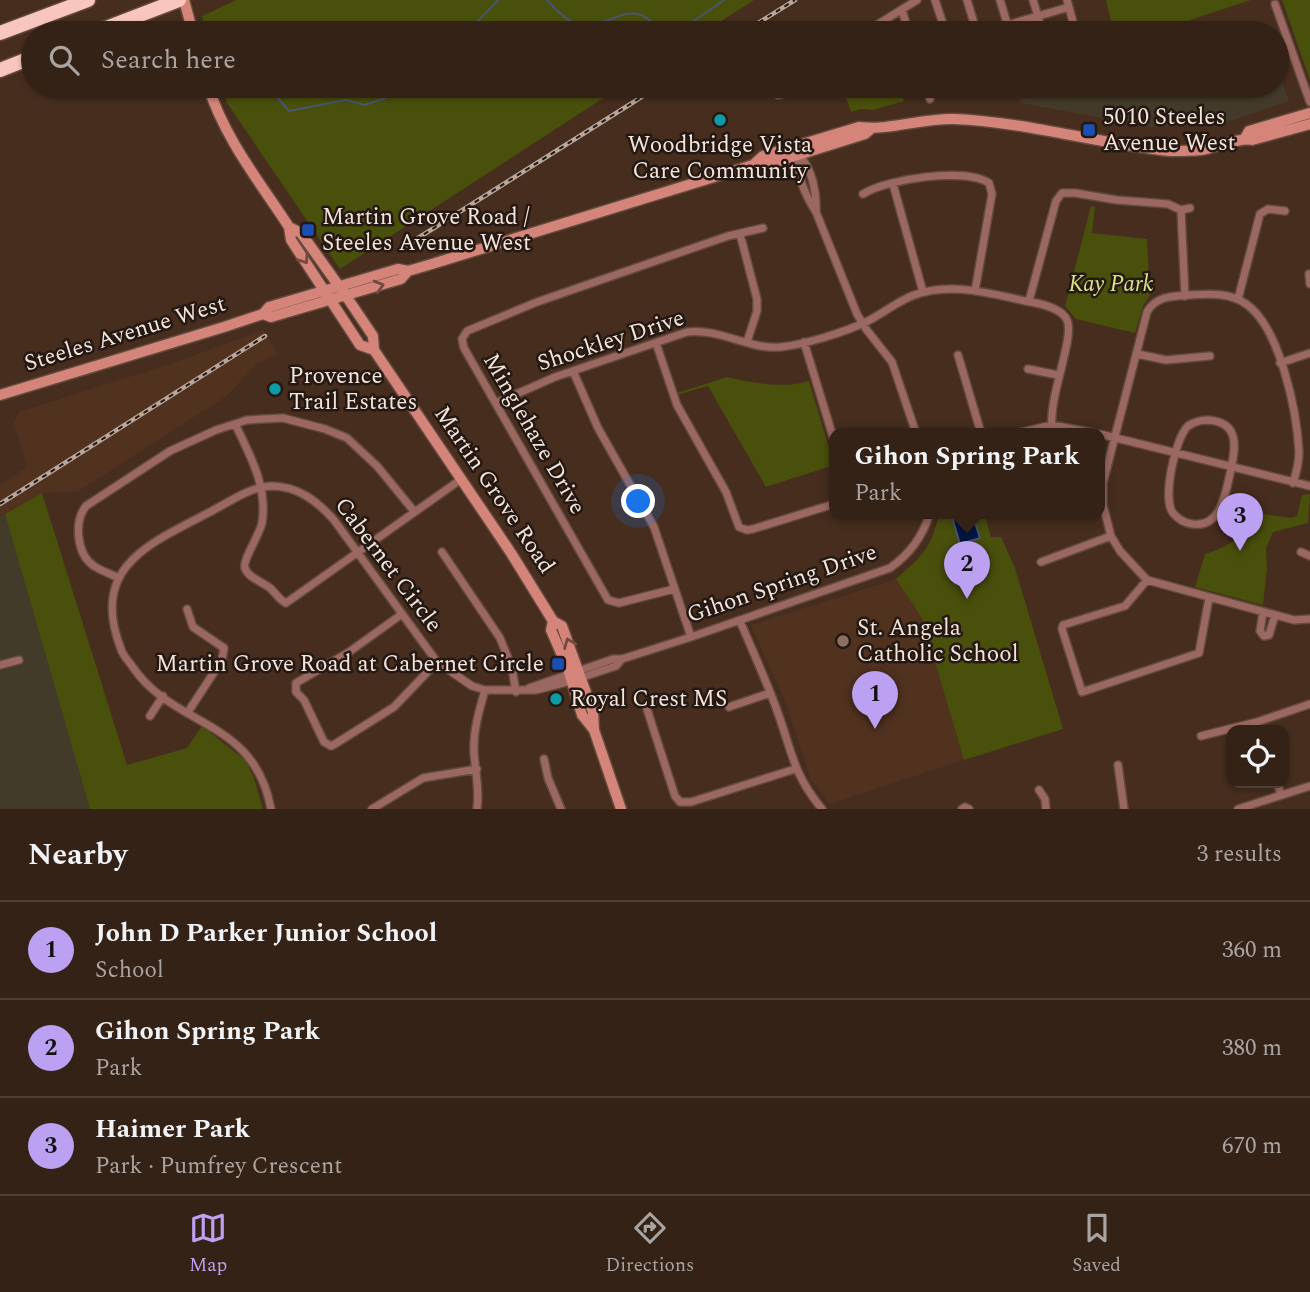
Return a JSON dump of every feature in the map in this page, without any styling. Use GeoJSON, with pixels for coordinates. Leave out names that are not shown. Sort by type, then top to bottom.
{"type":"FeatureCollection","features":[{"type":"Feature","properties":{"kind":"highway"},"geometry":{"type":"LineString","coordinates":[[32,21],[88,0]]}},
{"type":"Feature","properties":{"kind":"highway"},"geometry":{"type":"LineString","coordinates":[[125,21],[182,0]]}},
{"type":"Feature","properties":{"kind":"highway"},"geometry":{"type":"LineString","coordinates":[[0,33],[21,25]]}},
{"type":"Feature","properties":{"kind":"highway"},"geometry":{"type":"LineString","coordinates":[[0,70],[21,62]]}},
{"type":"Feature","properties":{"kind":"main road"},"geometry":{"type":"LineString","coordinates":[[182,0],[189,21]]}},
{"type":"Feature","properties":{"kind":"main road","name":"Martin Grove Road"},"geometry":{"type":"LineString","coordinates":[[212,98],[231,140],[289,227],[291,240],[360,345],[374,350]]}},
{"type":"Feature","properties":{"kind":"main road","name":"Steeles Avenue West"},"geometry":{"type":"LineString","coordinates":[[1245,138],[1249,131],[1310,113]]}},
{"type":"Feature","properties":{"kind":"main road","name":"Steeles Avenue West"},"geometry":{"type":"LineString","coordinates":[[327,295],[339,286],[398,269],[408,271],[752,165],[766,165],[797,150],[865,134],[871,129],[930,119],[953,119],[1171,151],[1198,150],[1245,138],[1252,140],[1310,124]]}},
{"type":"Feature","properties":{"kind":"main road","name":"Martin Grove Road"},"geometry":{"type":"LineString","coordinates":[[289,227],[301,233],[346,296],[373,336],[374,350],[524,573],[553,621],[562,626],[575,675],[593,712],[594,730],[621,809]]}},
{"type":"Feature","properties":{"kind":"main road","name":"Steeles Avenue West"},"geometry":{"type":"LineString","coordinates":[[0,395],[263,314],[269,307],[327,295],[346,296],[401,279],[408,271]]}},
{"type":"Feature","properties":{"kind":"street"},"geometry":{"type":"LineString","coordinates":[[887,21],[918,0]]}},
{"type":"Feature","properties":{"kind":"street"},"geometry":{"type":"LineString","coordinates":[[935,0],[942,21]]}},
{"type":"Feature","properties":{"kind":"street"},"geometry":{"type":"LineString","coordinates":[[967,0],[975,21]]}},
{"type":"Feature","properties":{"kind":"street"},"geometry":{"type":"LineString","coordinates":[[1000,0],[1007,21]]}},
{"type":"Feature","properties":{"kind":"street"},"geometry":{"type":"LineString","coordinates":[[1033,0],[1039,21]]}},
{"type":"Feature","properties":{"kind":"street"},"geometry":{"type":"LineString","coordinates":[[1027,21],[1068,3],[1073,21]]}},
{"type":"Feature","properties":{"kind":"street"},"geometry":{"type":"LineString","coordinates":[[1275,4],[1281,21]]}},
{"type":"Feature","properties":{"kind":"street"},"geometry":{"type":"LineString","coordinates":[[902,10],[905,21]]}},
{"type":"Feature","properties":{"kind":"street"},"geometry":{"type":"LineString","coordinates":[[1289,43],[1310,102]]}},
{"type":"Feature","properties":{"kind":"street"},"geometry":{"type":"LineString","coordinates":[[797,150],[806,161],[817,197],[816,212],[830,250],[862,323],[892,362],[914,428]]}},
{"type":"Feature","properties":{"kind":"street"},"geometry":{"type":"LineString","coordinates":[[863,194],[876,186],[946,175],[980,178],[989,183],[992,194],[975,291]]}},
{"type":"Feature","properties":{"kind":"street"},"geometry":{"type":"LineString","coordinates":[[893,184],[923,292]]}},
{"type":"Feature","properties":{"kind":"street"},"geometry":{"type":"LineString","coordinates":[[1029,301],[1056,201],[1062,193],[1168,204],[1181,210],[1190,208]]}},
{"type":"Feature","properties":{"kind":"street"},"geometry":{"type":"LineString","coordinates":[[1238,299],[1260,214],[1268,209],[1285,211]]}},
{"type":"Feature","properties":{"kind":"street"},"geometry":{"type":"LineString","coordinates":[[1181,210],[1185,296]]}},
{"type":"Feature","properties":{"kind":"street","name":"Minglehaze Drive"},"geometry":{"type":"LineString","coordinates":[[674,589],[619,603],[608,600],[464,348],[462,339],[467,331],[537,302],[763,228]]}},
{"type":"Feature","properties":{"kind":"street"},"geometry":{"type":"LineString","coordinates":[[740,234],[758,299],[747,342]]}},
{"type":"Feature","properties":{"kind":"street"},"geometry":{"type":"LineString","coordinates":[[1308,274],[1310,284]]}},
{"type":"Feature","properties":{"kind":"street","name":"Shockley Drive"},"geometry":{"type":"LineString","coordinates":[[496,404],[573,371],[695,331],[720,333],[771,347],[804,342],[862,323],[896,303],[923,292],[951,289],[1029,301],[1057,310],[1066,318],[1069,335],[1058,375]]}},
{"type":"Feature","properties":{"kind":"street"},"geometry":{"type":"LineString","coordinates":[[1105,475],[1147,312],[1154,302],[1166,297],[1219,294],[1238,299],[1255,311],[1265,323],[1291,396],[1299,452],[1293,483]]}},
{"type":"Feature","properties":{"kind":"street"},"geometry":{"type":"LineString","coordinates":[[804,342],[830,428]]}},
{"type":"Feature","properties":{"kind":"street"},"geometry":{"type":"LineString","coordinates":[[656,343],[677,405],[726,492],[739,527],[753,529],[829,506]]}},
{"type":"Feature","properties":{"kind":"street"},"geometry":{"type":"LineString","coordinates":[[1280,363],[1310,353]]}},
{"type":"Feature","properties":{"kind":"street"},"geometry":{"type":"LineString","coordinates":[[1137,354],[1166,360],[1210,356]]}},
{"type":"Feature","properties":{"kind":"street"},"geometry":{"type":"LineString","coordinates":[[958,355],[980,428]]}},
{"type":"Feature","properties":{"kind":"street"},"geometry":{"type":"LineString","coordinates":[[1028,369],[1058,375],[1051,409],[1052,425]]}},
{"type":"Feature","properties":{"kind":"street"},"geometry":{"type":"LineString","coordinates":[[573,371],[598,428],[654,527],[691,637]]}},
{"type":"Feature","properties":{"kind":"street"},"geometry":{"type":"LineString","coordinates":[[119,578],[96,568],[86,559],[79,534],[81,512],[93,500],[170,451],[247,420],[284,418],[347,438],[377,466],[413,510]]}},
{"type":"Feature","properties":{"kind":"street"},"geometry":{"type":"LineString","coordinates":[[1202,420],[1214,420],[1224,425],[1233,435],[1236,448],[1231,468],[1219,512],[1206,522],[1187,523],[1172,513],[1167,498],[1176,454],[1188,426],[1202,420]]}},
{"type":"Feature","properties":{"kind":"street"},"geometry":{"type":"LineString","coordinates":[[235,425],[251,457],[260,488],[261,524],[255,543],[244,561],[244,567],[249,574],[270,587],[281,601],[289,603],[413,510],[460,480]]}},
{"type":"Feature","properties":{"kind":"street"},"geometry":{"type":"LineString","coordinates":[[1039,428],[1052,425],[1068,428]]}},
{"type":"Feature","properties":{"kind":"street"},"geometry":{"type":"LineString","coordinates":[[1105,435],[1310,486]]}},
{"type":"Feature","properties":{"kind":"street","name":"Cabernet Circle"},"geometry":{"type":"LineString","coordinates":[[271,809],[266,785],[247,754],[231,739],[163,696],[136,672],[120,648],[113,621],[116,585],[135,555],[150,544],[249,491],[275,486],[302,492],[322,506],[437,662],[466,683],[485,691],[516,692],[575,675]]}},
{"type":"Feature","properties":{"kind":"street","name":"Gihon Spring Drive"},"geometry":{"type":"LineString","coordinates":[[575,675],[616,666],[622,659],[890,568],[919,540],[928,519]]}},
{"type":"Feature","properties":{"kind":"street"},"geometry":{"type":"LineString","coordinates":[[1105,519],[1120,551],[1147,580],[1275,615],[1301,621],[1310,619]]}},
{"type":"Feature","properties":{"kind":"street"},"geometry":{"type":"LineString","coordinates":[[1041,562],[1111,536]]}},
{"type":"Feature","properties":{"kind":"street"},"geometry":{"type":"LineString","coordinates":[[442,552],[500,638],[512,668],[516,692]]}},
{"type":"Feature","properties":{"kind":"street"},"geometry":{"type":"LineString","coordinates":[[1301,552],[1310,556]]}},
{"type":"Feature","properties":{"kind":"street"},"geometry":{"type":"LineString","coordinates":[[1147,580],[1125,606],[1063,625],[1082,692],[1199,653],[1209,598]]}},
{"type":"Feature","properties":{"kind":"street"},"geometry":{"type":"LineString","coordinates":[[187,609],[193,626],[224,648],[222,660],[188,712]]}},
{"type":"Feature","properties":{"kind":"street"},"geometry":{"type":"LineString","coordinates":[[1263,612],[1260,631],[1264,636],[1269,635],[1275,615]]}},
{"type":"Feature","properties":{"kind":"street"},"geometry":{"type":"LineString","coordinates":[[402,614],[349,652],[296,683],[296,692],[304,700],[324,742],[331,746],[387,713],[437,662]]}},
{"type":"Feature","properties":{"kind":"street"},"geometry":{"type":"LineString","coordinates":[[740,621],[770,693],[795,769],[822,809]]}},
{"type":"Feature","properties":{"kind":"street"},"geometry":{"type":"LineString","coordinates":[[0,665],[19,660]]}},
{"type":"Feature","properties":{"kind":"street"},"geometry":{"type":"LineString","coordinates":[[477,809],[479,793],[475,730],[485,691]]}},
{"type":"Feature","properties":{"kind":"street"},"geometry":{"type":"LineString","coordinates":[[729,707],[770,693]]}},
{"type":"Feature","properties":{"kind":"street"},"geometry":{"type":"LineString","coordinates":[[150,716],[163,696]]}},
{"type":"Feature","properties":{"kind":"street"},"geometry":{"type":"LineString","coordinates":[[1260,725],[1310,704]]}},
{"type":"Feature","properties":{"kind":"street"},"geometry":{"type":"LineString","coordinates":[[646,706],[675,796],[680,802],[691,802],[795,769]]}},
{"type":"Feature","properties":{"kind":"street"},"geometry":{"type":"LineString","coordinates":[[1201,736],[1226,732]]}},
{"type":"Feature","properties":{"kind":"street"},"geometry":{"type":"LineString","coordinates":[[544,758],[548,778],[561,809]]}},
{"type":"Feature","properties":{"kind":"street"},"geometry":{"type":"LineString","coordinates":[[1118,765],[1124,809]]}},
{"type":"Feature","properties":{"kind":"street"},"geometry":{"type":"LineString","coordinates":[[372,809],[423,778],[477,769]]}},
{"type":"Feature","properties":{"kind":"street"},"geometry":{"type":"LineString","coordinates":[[1238,809],[1310,786]]}},
{"type":"Feature","properties":{"kind":"street"},"geometry":{"type":"LineString","coordinates":[[1279,788],[1281,794]]}},
{"type":"Feature","properties":{"kind":"street"},"geometry":{"type":"LineString","coordinates":[[1039,790],[1045,799],[1046,809]]}},
{"type":"Feature","properties":{"kind":"street"},"geometry":{"type":"LineString","coordinates":[[962,809],[969,809]]}},
{"type":"Feature","properties":{"kind":"shaded area"},"geometry":{"type":"Polygon","coordinates":[[[1019,98],[1288,98],[1289,101],[1228,122],[1151,127],[1021,103],[1019,98]]]}},
{"type":"Feature","properties":{"kind":"shaded area"},"geometry":{"type":"Polygon","coordinates":[[[263,330],[278,354],[256,364],[227,396],[77,492],[42,493],[0,517],[0,485],[27,467],[14,423],[19,412],[179,361],[263,330]]]}},
{"type":"Feature","properties":{"kind":"shaded area"},"geometry":{"type":"Polygon","coordinates":[[[5,514],[90,809],[0,809],[0,517],[5,514]]]}},
{"type":"Feature","properties":{"kind":"shaded area"},"geometry":{"type":"Polygon","coordinates":[[[896,579],[922,618],[964,760],[830,804],[811,780],[784,699],[751,625],[896,579]]]}},
{"type":"Feature","properties":{"kind":"green space"},"geometry":{"type":"Polygon","coordinates":[[[236,0],[754,0],[722,21],[203,21],[202,16],[236,0]]]}},
{"type":"Feature","properties":{"kind":"green space"},"geometry":{"type":"Polygon","coordinates":[[[1106,0],[1251,0],[1187,21],[1111,21],[1106,0]]]}},
{"type":"Feature","properties":{"kind":"green space"},"geometry":{"type":"Polygon","coordinates":[[[1282,0],[1310,0],[1310,80],[1282,0]]]}},
{"type":"Feature","properties":{"kind":"green space"},"geometry":{"type":"Polygon","coordinates":[[[226,98],[604,98],[340,269],[226,98]]]}},
{"type":"Feature","properties":{"kind":"green space"},"geometry":{"type":"Polygon","coordinates":[[[846,98],[903,98],[904,101],[873,110],[851,112],[846,98]]]}},
{"type":"Feature","properties":{"kind":"green space","name":"Kay Park"},"geometry":{"type":"Polygon","coordinates":[[[1091,206],[1095,207],[1092,233],[1147,239],[1150,296],[1143,306],[1135,333],[1076,319],[1065,306],[1091,206]]]}},
{"type":"Feature","properties":{"kind":"green space"},"geometry":{"type":"Polygon","coordinates":[[[727,377],[778,385],[809,381],[829,448],[829,467],[766,487],[708,386],[677,393],[727,377]]]}},
{"type":"Feature","properties":{"kind":"green space"},"geometry":{"type":"Polygon","coordinates":[[[42,493],[127,765],[187,748],[202,726],[245,760],[254,778],[263,809],[90,809],[5,514],[42,493]]]}},
{"type":"Feature","properties":{"kind":"green space"},"geometry":{"type":"Polygon","coordinates":[[[1310,494],[1308,523],[1273,532],[1266,548],[1263,605],[1195,587],[1205,554],[1223,548],[1235,540],[1256,513],[1291,518],[1297,516],[1302,495],[1310,494]]]}},
{"type":"Feature","properties":{"kind":"green space"},"geometry":{"type":"Polygon","coordinates":[[[937,519],[986,519],[991,537],[1001,537],[1015,568],[1063,729],[964,760],[922,618],[896,579],[925,551],[937,519]]]}},
{"type":"Feature","properties":{"kind":"water"},"geometry":{"type":"Polygon","coordinates":[[[952,519],[974,519],[980,538],[960,544],[952,519]]]}},
{"type":"Feature","properties":{"kind":"waterway"},"geometry":{"type":"LineString","coordinates":[[478,21],[498,0]]}},
{"type":"Feature","properties":{"kind":"waterway"},"geometry":{"type":"LineString","coordinates":[[547,0],[570,21]]}},
{"type":"Feature","properties":{"kind":"waterway"},"geometry":{"type":"LineString","coordinates":[[694,21],[724,0]]}},
{"type":"Feature","properties":{"kind":"waterway"},"geometry":{"type":"LineString","coordinates":[[606,21],[634,14],[652,21]]}},
{"type":"Feature","properties":{"kind":"waterway"},"geometry":{"type":"LineString","coordinates":[[278,98],[289,111],[346,100],[365,105],[385,98]]}},
{"type":"Feature","properties":{"kind":"railway"},"geometry":{"type":"LineString","coordinates":[[761,21],[795,0]]}},
{"type":"Feature","properties":{"kind":"railway"},"geometry":{"type":"LineString","coordinates":[[407,245],[640,98]]}},
{"type":"Feature","properties":{"kind":"railway"},"geometry":{"type":"LineString","coordinates":[[0,504],[265,336]]}},
{"type":"Feature","properties":{"kind":"place","name":"Woodbridge Vista Care Community"},"geometry":{"type":"Point","coordinates":[720,120]}},
{"type":"Feature","properties":{"kind":"place","name":"5010 Steeles Avenue West"},"geometry":{"type":"Point","coordinates":[1089,130]}},
{"type":"Feature","properties":{"kind":"place","name":"Martin Grove Road / Steeles Avenue West"},"geometry":{"type":"Point","coordinates":[308,230]}},
{"type":"Feature","properties":{"kind":"place","name":"Provence Trail Estates"},"geometry":{"type":"Point","coordinates":[275,389]}},
{"type":"Feature","properties":{"kind":"place","name":"Haimer Park"},"geometry":{"type":"Point","coordinates":[1240,551]}},
{"type":"Feature","properties":{"kind":"place","name":"Gihon Spring Park"},"geometry":{"type":"Point","coordinates":[967,599]}},
{"type":"Feature","properties":{"kind":"place","name":"St. Angela Catholic School"},"geometry":{"type":"Point","coordinates":[843,641]}},
{"type":"Feature","properties":{"kind":"place","name":"Martin Grove Road at Cabernet Circle"},"geometry":{"type":"Point","coordinates":[558,664]}},
{"type":"Feature","properties":{"kind":"place","name":"Royal Crest MS"},"geometry":{"type":"Point","coordinates":[556,699]}},
{"type":"Feature","properties":{"kind":"place","name":"John D Parker Junior School"},"geometry":{"type":"Point","coordinates":[875,729]}}]}
